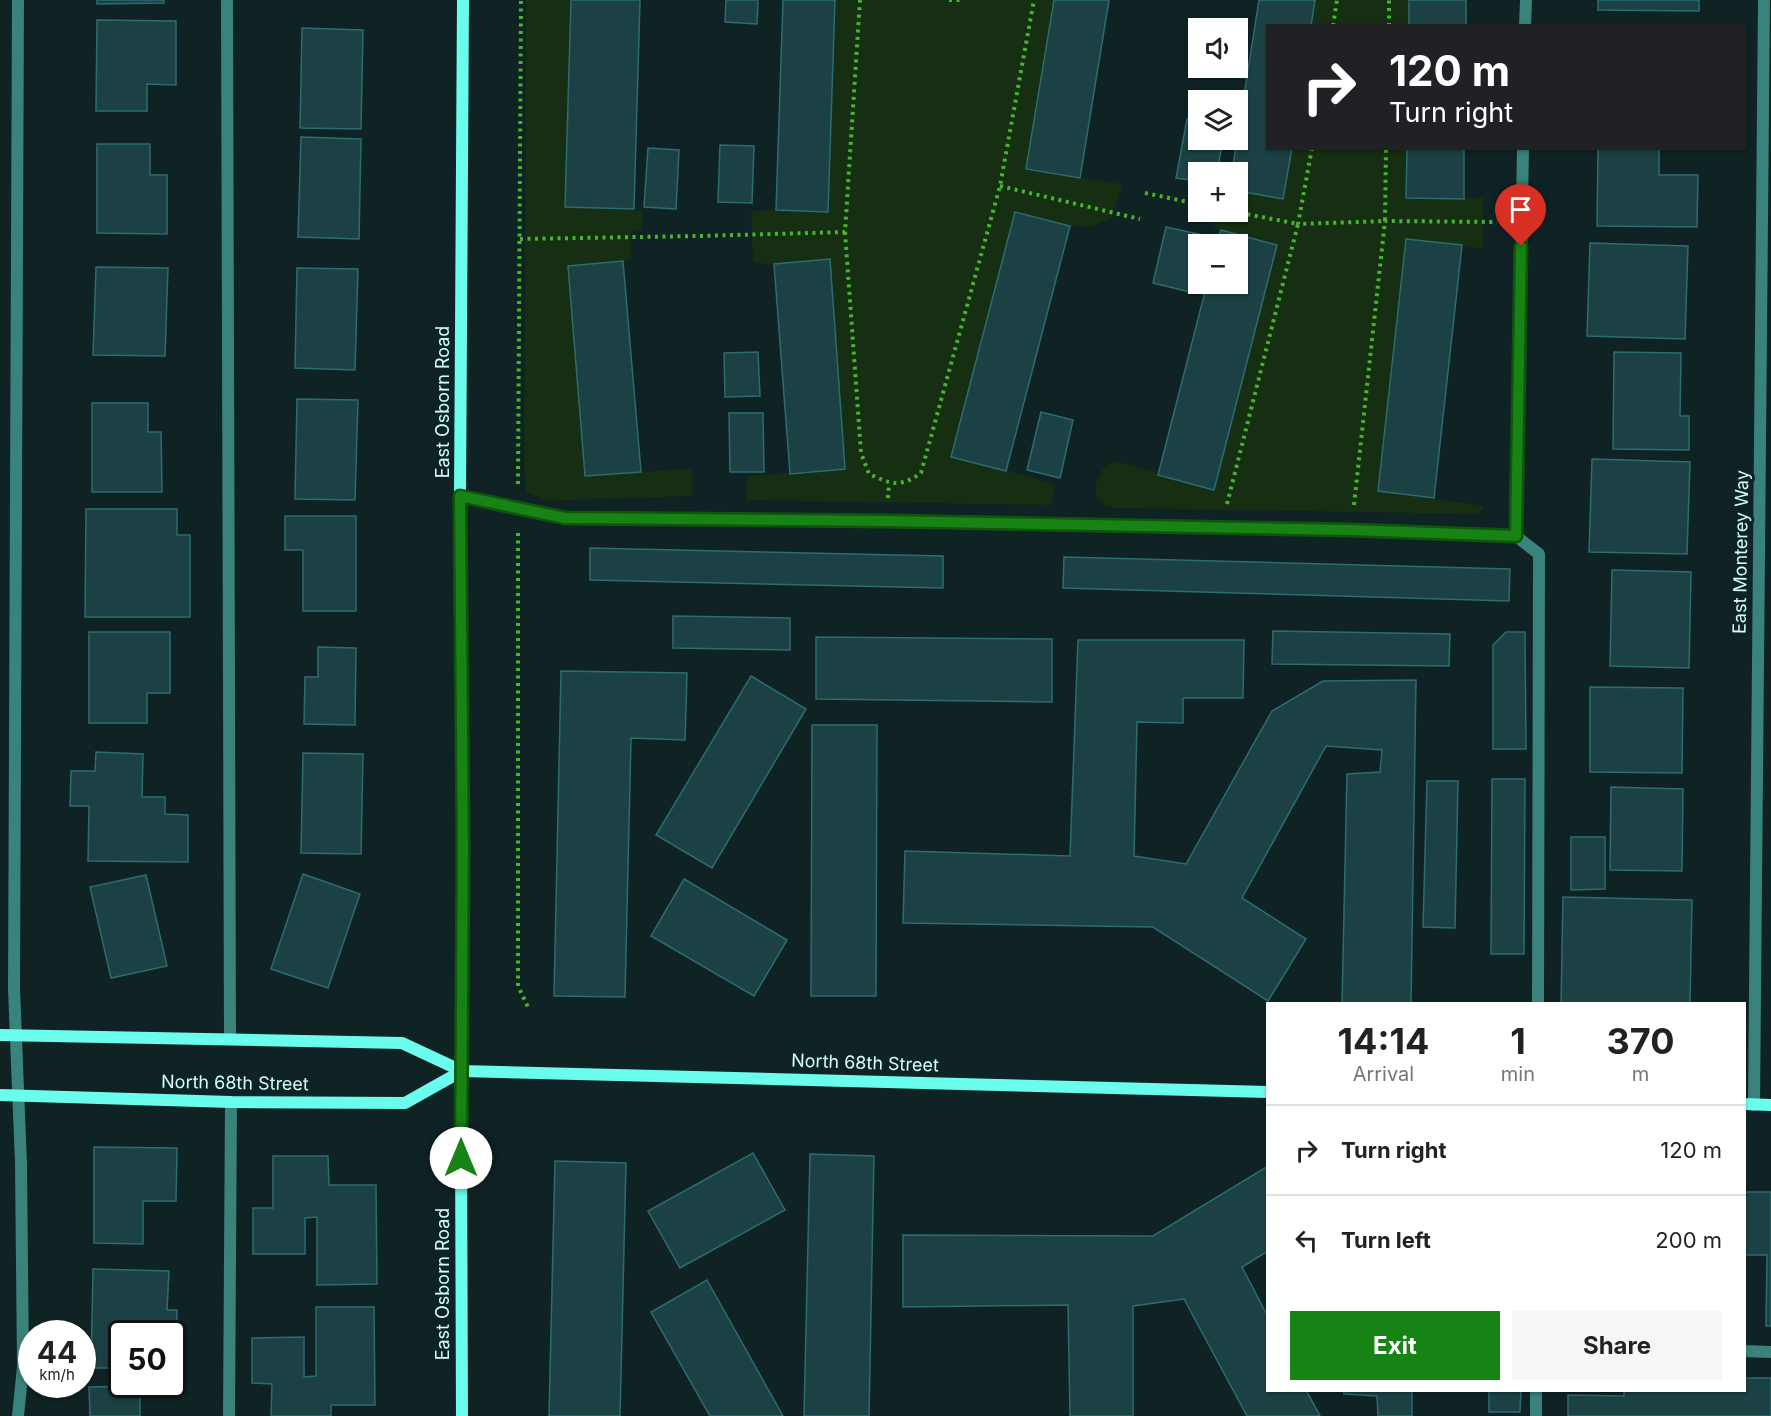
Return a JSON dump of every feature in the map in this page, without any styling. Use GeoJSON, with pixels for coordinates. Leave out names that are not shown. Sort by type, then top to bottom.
{"type":"FeatureCollection","features":[{"type":"Feature","properties":{"kind":"main road","name":"East Osborn Road"},"geometry":{"type":"LineString","coordinates":[[462,1416],[463,835],[460,496],[464,0]]}},
{"type":"Feature","properties":{"kind":"main road","name":"North 68th Street"},"geometry":{"type":"LineString","coordinates":[[0,1035],[402,1043],[462,1071],[1266,1092]]}},
{"type":"Feature","properties":{"kind":"main road","name":"North 68th Street"},"geometry":{"type":"LineString","coordinates":[[0,1095],[231,1102],[405,1103],[462,1071]]}},
{"type":"Feature","properties":{"kind":"main road"},"geometry":{"type":"LineString","coordinates":[[1749,1105],[1771,1105]]}},
{"type":"Feature","properties":{"kind":"street"},"geometry":{"type":"LineString","coordinates":[[18,0],[14,989],[21,1163],[23,1367],[18,1416]]}},
{"type":"Feature","properties":{"kind":"street"},"geometry":{"type":"LineString","coordinates":[[227,0],[230,1038]]}},
{"type":"Feature","properties":{"kind":"street"},"geometry":{"type":"LineString","coordinates":[[1526,0],[1526,24]]}},
{"type":"Feature","properties":{"kind":"street","name":"East Monterey Way"},"geometry":{"type":"LineString","coordinates":[[1749,1105],[1764,0]]}},
{"type":"Feature","properties":{"kind":"street"},"geometry":{"type":"LineString","coordinates":[[1516,536],[1523,150]]}},
{"type":"Feature","properties":{"kind":"street"},"geometry":{"type":"LineString","coordinates":[[460,496],[565,518],[718,518],[1351,530],[1516,536],[1539,554],[1538,1002]]}},
{"type":"Feature","properties":{"kind":"street"},"geometry":{"type":"LineString","coordinates":[[229,1416],[231,1102]]}},
{"type":"Feature","properties":{"kind":"street"},"geometry":{"type":"LineString","coordinates":[[1746,1351],[1771,1352]]}},
{"type":"Feature","properties":{"kind":"street"},"geometry":{"type":"LineString","coordinates":[[1536,1392],[1536,1416]]}},
{"type":"Feature","properties":{"kind":"path"},"geometry":{"type":"LineString","coordinates":[[860,0],[845,232],[861,453],[869,474],[889,483],[909,482],[921,473],[1000,186],[1034,0]]}},
{"type":"Feature","properties":{"kind":"path"},"geometry":{"type":"LineString","coordinates":[[949,0],[960,0]]}},
{"type":"Feature","properties":{"kind":"path"},"geometry":{"type":"LineString","coordinates":[[1333,24],[1337,0]]}},
{"type":"Feature","properties":{"kind":"path"},"geometry":{"type":"LineString","coordinates":[[1389,0],[1389,24]]}},
{"type":"Feature","properties":{"kind":"path"},"geometry":{"type":"LineString","coordinates":[[1221,528],[1298,224],[1312,150]]}},
{"type":"Feature","properties":{"kind":"path"},"geometry":{"type":"LineString","coordinates":[[1351,530],[1385,221],[1386,150]]}},
{"type":"Feature","properties":{"kind":"path"},"geometry":{"type":"LineString","coordinates":[[1000,186],[1140,219]]}},
{"type":"Feature","properties":{"kind":"path"},"geometry":{"type":"LineString","coordinates":[[1145,193],[1188,202]]}},
{"type":"Feature","properties":{"kind":"path"},"geometry":{"type":"LineString","coordinates":[[1248,214],[1298,224],[1385,221],[1522,222]]}},
{"type":"Feature","properties":{"kind":"path"},"geometry":{"type":"LineString","coordinates":[[520,239],[845,232]]}},
{"type":"Feature","properties":{"kind":"green space"},"geometry":{"type":"Polygon","coordinates":[[[526,0],[571,0],[565,207],[642,211],[642,230],[631,231],[631,258],[623,261],[568,267],[585,476],[691,470],[693,487],[691,496],[545,501],[526,491],[524,468],[526,0]]]}},
{"type":"Feature","properties":{"kind":"green space"},"geometry":{"type":"Polygon","coordinates":[[[835,0],[1054,0],[1027,169],[1122,184],[1112,218],[1090,227],[1070,226],[1015,212],[951,456],[1055,484],[1051,505],[746,500],[747,476],[845,469],[830,259],[774,264],[753,263],[751,211],[828,211],[835,0]]]}},
{"type":"Feature","properties":{"kind":"green space"},"geometry":{"type":"Polygon","coordinates":[[[1315,0],[1409,0],[1409,24],[1311,24],[1315,0]]]}},
{"type":"Feature","properties":{"kind":"green space"},"geometry":{"type":"Polygon","coordinates":[[[1292,150],[1406,150],[1405,198],[1483,198],[1483,249],[1406,239],[1378,491],[1485,506],[1480,514],[1115,508],[1104,505],[1098,499],[1096,484],[1100,474],[1106,466],[1116,461],[1214,489],[1277,245],[1248,237],[1248,234],[1236,234],[1214,228],[1215,222],[1248,222],[1248,193],[1283,199],[1292,150]]]}},
{"type":"Feature","properties":{"kind":"building"},"geometry":{"type":"Polygon","coordinates":[[[97,0],[164,0],[164,3],[97,4],[97,0]]]}},
{"type":"Feature","properties":{"kind":"building"},"geometry":{"type":"Polygon","coordinates":[[[571,0],[640,0],[634,209],[565,207],[571,0]]]}},
{"type":"Feature","properties":{"kind":"building"},"geometry":{"type":"Polygon","coordinates":[[[726,0],[758,0],[757,24],[725,22],[726,0]]]}},
{"type":"Feature","properties":{"kind":"building"},"geometry":{"type":"Polygon","coordinates":[[[783,0],[835,0],[828,212],[776,210],[783,0]]]}},
{"type":"Feature","properties":{"kind":"building"},"geometry":{"type":"Polygon","coordinates":[[[1054,0],[1109,0],[1080,178],[1026,169],[1054,0]]]}},
{"type":"Feature","properties":{"kind":"building"},"geometry":{"type":"Polygon","coordinates":[[[1259,0],[1315,0],[1311,24],[1266,24],[1266,150],[1292,150],[1283,199],[1248,193],[1248,162],[1234,162],[1235,150],[1248,150],[1248,90],[1245,90],[1259,0]]]}},
{"type":"Feature","properties":{"kind":"building"},"geometry":{"type":"Polygon","coordinates":[[[1409,0],[1466,0],[1466,24],[1409,24],[1409,0]]]}},
{"type":"Feature","properties":{"kind":"building"},"geometry":{"type":"Polygon","coordinates":[[[1598,0],[1699,0],[1699,11],[1598,10],[1598,0]]]}},
{"type":"Feature","properties":{"kind":"building"},"geometry":{"type":"Polygon","coordinates":[[[97,20],[176,21],[176,85],[147,84],[147,111],[96,111],[97,20]]]}},
{"type":"Feature","properties":{"kind":"building"},"geometry":{"type":"Polygon","coordinates":[[[302,28],[363,30],[361,129],[300,128],[302,28]]]}},
{"type":"Feature","properties":{"kind":"building"},"geometry":{"type":"Polygon","coordinates":[[[1188,119],[1188,150],[1221,150],[1219,162],[1188,162],[1188,180],[1176,178],[1188,119]]]}},
{"type":"Feature","properties":{"kind":"building"},"geometry":{"type":"Polygon","coordinates":[[[301,137],[361,139],[359,239],[298,237],[301,137]]]}},
{"type":"Feature","properties":{"kind":"building"},"geometry":{"type":"Polygon","coordinates":[[[97,144],[150,144],[150,175],[167,175],[167,234],[97,233],[97,144]]]}},
{"type":"Feature","properties":{"kind":"building"},"geometry":{"type":"Polygon","coordinates":[[[720,145],[754,146],[752,203],[718,202],[720,145]]]}},
{"type":"Feature","properties":{"kind":"building"},"geometry":{"type":"Polygon","coordinates":[[[648,148],[679,150],[676,209],[644,207],[648,148]]]}},
{"type":"Feature","properties":{"kind":"building"},"geometry":{"type":"Polygon","coordinates":[[[1407,150],[1464,150],[1464,199],[1406,198],[1407,150]]]}},
{"type":"Feature","properties":{"kind":"building"},"geometry":{"type":"Polygon","coordinates":[[[1598,150],[1659,150],[1659,175],[1698,175],[1697,227],[1597,226],[1598,150]]]}},
{"type":"Feature","properties":{"kind":"building"},"geometry":{"type":"Polygon","coordinates":[[[1015,212],[1070,226],[1006,471],[951,457],[1015,212]]]}},
{"type":"Feature","properties":{"kind":"building"},"geometry":{"type":"Polygon","coordinates":[[[1166,227],[1198,234],[1188,234],[1188,292],[1153,283],[1166,227]]]}},
{"type":"Feature","properties":{"kind":"building"},"geometry":{"type":"Polygon","coordinates":[[[1221,230],[1236,234],[1220,234],[1221,230]]]}},
{"type":"Feature","properties":{"kind":"building"},"geometry":{"type":"Polygon","coordinates":[[[1248,237],[1277,245],[1214,490],[1158,475],[1204,294],[1248,294],[1248,237]]]}},
{"type":"Feature","properties":{"kind":"building"},"geometry":{"type":"Polygon","coordinates":[[[1406,239],[1462,245],[1434,498],[1378,491],[1406,239]]]}},
{"type":"Feature","properties":{"kind":"building"},"geometry":{"type":"Polygon","coordinates":[[[1590,243],[1688,246],[1685,339],[1587,336],[1590,243]]]}},
{"type":"Feature","properties":{"kind":"building"},"geometry":{"type":"Polygon","coordinates":[[[830,259],[845,469],[790,474],[774,264],[830,259]]]}},
{"type":"Feature","properties":{"kind":"building"},"geometry":{"type":"Polygon","coordinates":[[[623,261],[641,472],[585,476],[568,266],[623,261]]]}},
{"type":"Feature","properties":{"kind":"building"},"geometry":{"type":"Polygon","coordinates":[[[96,267],[168,268],[165,356],[93,355],[96,267]]]}},
{"type":"Feature","properties":{"kind":"building"},"geometry":{"type":"Polygon","coordinates":[[[297,268],[358,269],[355,370],[295,368],[297,268]]]}},
{"type":"Feature","properties":{"kind":"building"},"geometry":{"type":"Polygon","coordinates":[[[758,352],[760,396],[725,397],[724,353],[758,352]]]}},
{"type":"Feature","properties":{"kind":"building"},"geometry":{"type":"Polygon","coordinates":[[[1614,352],[1681,353],[1680,416],[1689,416],[1689,450],[1613,449],[1614,352]]]}},
{"type":"Feature","properties":{"kind":"building"},"geometry":{"type":"Polygon","coordinates":[[[297,399],[358,400],[355,500],[295,499],[297,399]]]}},
{"type":"Feature","properties":{"kind":"building"},"geometry":{"type":"Polygon","coordinates":[[[92,403],[148,403],[148,432],[161,432],[162,492],[92,492],[92,403]]]}},
{"type":"Feature","properties":{"kind":"building"},"geometry":{"type":"Polygon","coordinates":[[[1041,412],[1073,420],[1060,478],[1027,470],[1041,412]]]}},
{"type":"Feature","properties":{"kind":"building"},"geometry":{"type":"Polygon","coordinates":[[[729,413],[763,413],[764,472],[730,472],[729,413]]]}},
{"type":"Feature","properties":{"kind":"building"},"geometry":{"type":"Polygon","coordinates":[[[1592,459],[1690,462],[1687,554],[1589,552],[1592,459]]]}},
{"type":"Feature","properties":{"kind":"building"},"geometry":{"type":"Polygon","coordinates":[[[86,509],[177,509],[177,535],[190,535],[190,617],[85,617],[86,509]]]}},
{"type":"Feature","properties":{"kind":"building"},"geometry":{"type":"Polygon","coordinates":[[[285,516],[356,516],[356,611],[303,611],[303,550],[285,550],[285,516]]]}},
{"type":"Feature","properties":{"kind":"building"},"geometry":{"type":"Polygon","coordinates":[[[590,548],[943,556],[943,588],[590,580],[590,548]]]}},
{"type":"Feature","properties":{"kind":"building"},"geometry":{"type":"Polygon","coordinates":[[[1064,557],[1510,569],[1509,601],[1063,588],[1064,557]]]}},
{"type":"Feature","properties":{"kind":"building"},"geometry":{"type":"Polygon","coordinates":[[[1612,570],[1691,572],[1689,668],[1610,666],[1612,570]]]}},
{"type":"Feature","properties":{"kind":"building"},"geometry":{"type":"Polygon","coordinates":[[[673,616],[790,618],[790,650],[673,648],[673,616]]]}},
{"type":"Feature","properties":{"kind":"building"},"geometry":{"type":"Polygon","coordinates":[[[1273,631],[1450,634],[1449,666],[1272,664],[1273,631]]]}},
{"type":"Feature","properties":{"kind":"building"},"geometry":{"type":"Polygon","coordinates":[[[89,632],[170,632],[170,693],[147,693],[147,723],[89,723],[89,632]]]}},
{"type":"Feature","properties":{"kind":"building"},"geometry":{"type":"Polygon","coordinates":[[[1506,632],[1525,632],[1526,749],[1493,749],[1493,645],[1506,632]]]}},
{"type":"Feature","properties":{"kind":"building"},"geometry":{"type":"Polygon","coordinates":[[[816,637],[1052,639],[1052,702],[816,699],[816,637]]]}},
{"type":"Feature","properties":{"kind":"building"},"geometry":{"type":"Polygon","coordinates":[[[1078,640],[1244,640],[1243,698],[1183,698],[1183,723],[1137,722],[1134,856],[1186,864],[1272,711],[1323,681],[1416,680],[1411,1002],[1342,1002],[1347,774],[1380,772],[1382,750],[1326,746],[1242,898],[1306,939],[1268,1001],[1153,927],[903,923],[905,851],[1070,856],[1078,640]]]}},
{"type":"Feature","properties":{"kind":"building"},"geometry":{"type":"Polygon","coordinates":[[[318,647],[356,648],[355,725],[304,724],[305,677],[318,677],[318,647]]]}},
{"type":"Feature","properties":{"kind":"building"},"geometry":{"type":"Polygon","coordinates":[[[561,671],[687,673],[685,740],[631,738],[625,997],[554,996],[561,671]]]}},
{"type":"Feature","properties":{"kind":"building"},"geometry":{"type":"Polygon","coordinates":[[[751,676],[806,709],[712,868],[656,835],[751,676]]]}},
{"type":"Feature","properties":{"kind":"building"},"geometry":{"type":"Polygon","coordinates":[[[1590,687],[1683,688],[1682,773],[1590,772],[1590,687]]]}},
{"type":"Feature","properties":{"kind":"building"},"geometry":{"type":"Polygon","coordinates":[[[812,725],[877,725],[876,996],[811,996],[812,725]]]}},
{"type":"Feature","properties":{"kind":"building"},"geometry":{"type":"Polygon","coordinates":[[[96,752],[143,754],[142,797],[165,797],[165,814],[188,815],[188,862],[88,861],[89,806],[70,806],[71,771],[95,771],[96,752]]]}},
{"type":"Feature","properties":{"kind":"building"},"geometry":{"type":"Polygon","coordinates":[[[303,753],[363,754],[361,854],[301,853],[303,753]]]}},
{"type":"Feature","properties":{"kind":"building"},"geometry":{"type":"Polygon","coordinates":[[[1492,779],[1525,779],[1524,954],[1491,954],[1492,779]]]}},
{"type":"Feature","properties":{"kind":"building"},"geometry":{"type":"Polygon","coordinates":[[[1427,781],[1458,781],[1455,928],[1423,927],[1427,781]]]}},
{"type":"Feature","properties":{"kind":"building"},"geometry":{"type":"Polygon","coordinates":[[[1611,787],[1683,789],[1682,871],[1610,870],[1611,787]]]}},
{"type":"Feature","properties":{"kind":"building"},"geometry":{"type":"Polygon","coordinates":[[[1571,837],[1605,837],[1605,889],[1571,890],[1571,837]]]}},
{"type":"Feature","properties":{"kind":"building"},"geometry":{"type":"Polygon","coordinates":[[[303,874],[360,894],[328,988],[271,969],[303,874]]]}},
{"type":"Feature","properties":{"kind":"building"},"geometry":{"type":"Polygon","coordinates":[[[146,875],[167,966],[111,978],[90,887],[146,875]]]}},
{"type":"Feature","properties":{"kind":"building"},"geometry":{"type":"Polygon","coordinates":[[[684,879],[787,940],[754,996],[651,936],[684,879]]]}},
{"type":"Feature","properties":{"kind":"building"},"geometry":{"type":"Polygon","coordinates":[[[1563,897],[1692,900],[1690,1002],[1561,1002],[1563,897]]]}},
{"type":"Feature","properties":{"kind":"building"},"geometry":{"type":"Polygon","coordinates":[[[94,1147],[177,1148],[176,1201],[143,1201],[143,1244],[94,1243],[94,1147]]]}},
{"type":"Feature","properties":{"kind":"building"},"geometry":{"type":"Polygon","coordinates":[[[753,1153],[785,1210],[680,1268],[648,1211],[753,1153]]]}},
{"type":"Feature","properties":{"kind":"building"},"geometry":{"type":"Polygon","coordinates":[[[810,1154],[874,1156],[869,1416],[804,1416],[810,1154]]]}},
{"type":"Feature","properties":{"kind":"building"},"geometry":{"type":"Polygon","coordinates":[[[273,1156],[328,1156],[329,1185],[376,1185],[377,1284],[317,1285],[317,1217],[305,1218],[305,1254],[253,1254],[253,1208],[273,1208],[273,1156]]]}},
{"type":"Feature","properties":{"kind":"building"},"geometry":{"type":"Polygon","coordinates":[[[555,1161],[626,1163],[620,1416],[549,1416],[555,1161]]]}},
{"type":"Feature","properties":{"kind":"building"},"geometry":{"type":"Polygon","coordinates":[[[1266,1167],[1266,1252],[1242,1267],[1266,1313],[1266,1392],[1307,1392],[1320,1416],[1247,1416],[1184,1299],[1133,1306],[1133,1416],[1070,1416],[1068,1305],[903,1307],[903,1235],[1153,1236],[1266,1167]]]}},
{"type":"Feature","properties":{"kind":"building"},"geometry":{"type":"Polygon","coordinates":[[[1746,1192],[1771,1192],[1771,1326],[1766,1326],[1767,1255],[1746,1255],[1746,1192]]]}},
{"type":"Feature","properties":{"kind":"building"},"geometry":{"type":"Polygon","coordinates":[[[93,1269],[169,1271],[167,1310],[177,1310],[177,1320],[108,1320],[108,1368],[96,1368],[96,1320],[92,1320],[93,1269]]]}},
{"type":"Feature","properties":{"kind":"building"},"geometry":{"type":"Polygon","coordinates":[[[707,1280],[783,1416],[710,1416],[651,1312],[707,1280]]]}},
{"type":"Feature","properties":{"kind":"building"},"geometry":{"type":"Polygon","coordinates":[[[316,1307],[374,1307],[375,1405],[331,1405],[331,1416],[271,1416],[272,1384],[252,1383],[252,1338],[304,1337],[304,1377],[316,1376],[316,1307]]]}},
{"type":"Feature","properties":{"kind":"building"},"geometry":{"type":"Polygon","coordinates":[[[1746,1378],[1771,1378],[1771,1416],[1568,1416],[1568,1395],[1624,1396],[1624,1392],[1746,1392],[1746,1378]]]}},
{"type":"Feature","properties":{"kind":"building"},"geometry":{"type":"Polygon","coordinates":[[[96,1387],[108,1387],[108,1398],[140,1398],[140,1416],[90,1416],[89,1398],[96,1398],[96,1387]]]}},
{"type":"Feature","properties":{"kind":"building"},"geometry":{"type":"Polygon","coordinates":[[[1344,1392],[1412,1392],[1412,1416],[1378,1416],[1377,1396],[1344,1394],[1344,1392]]]}},
{"type":"Feature","properties":{"kind":"building"},"geometry":{"type":"Polygon","coordinates":[[[1489,1392],[1521,1392],[1520,1412],[1489,1412],[1489,1392]]]}},
{"type":"Feature","properties":{"kind":"route"},"geometry":{"type":"LineString","coordinates":[[461,1158],[463,847],[460,496],[565,518],[886,521],[1351,530],[1516,536],[1521,246]]}}]}
